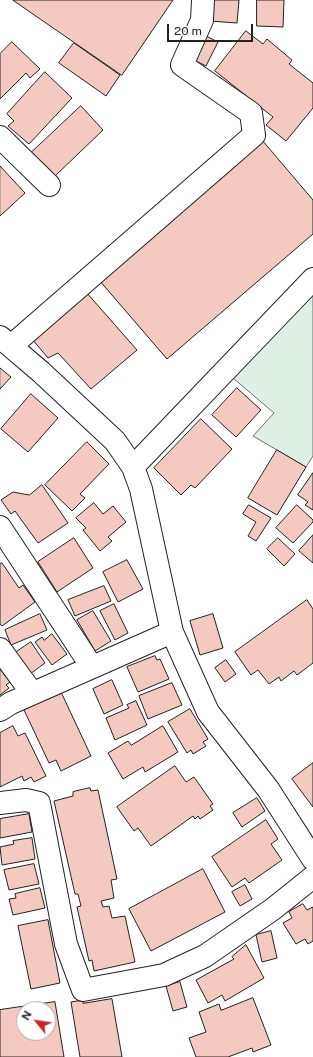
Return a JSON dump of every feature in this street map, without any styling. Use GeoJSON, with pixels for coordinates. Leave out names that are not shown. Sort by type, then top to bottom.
{"type":"FeatureCollection","features":[{"type":"Feature","properties":{"kind":"street"},"geometry":{"type":"LineString","coordinates":[[203,0],[202,20],[182,64],[251,113],[254,134],[6,342],[41,372],[115,441],[133,467],[141,489],[172,632],[208,712],[268,789],[313,859]]}},
{"type":"Feature","properties":{"kind":"street"},"geometry":{"type":"LineString","coordinates":[[0,137],[48,185]]}},
{"type":"Feature","properties":{"kind":"street"},"geometry":{"type":"LineString","coordinates":[[133,467],[313,279]]}},
{"type":"Feature","properties":{"kind":"street"},"geometry":{"type":"LineString","coordinates":[[0,527],[92,667]]}},
{"type":"Feature","properties":{"kind":"street"},"geometry":{"type":"LineString","coordinates":[[0,710],[11,703],[172,632]]}},
{"type":"Feature","properties":{"kind":"street"},"geometry":{"type":"LineString","coordinates":[[0,649],[32,694]]}},
{"type":"Feature","properties":{"kind":"street"},"geometry":{"type":"LineString","coordinates":[[0,803],[26,800],[39,803],[66,944],[83,990],[164,975],[205,956],[273,909],[313,877]]}},
{"type":"Feature","properties":{"kind":"green space"},"geometry":{"type":"Polygon","coordinates":[[[313,294],[313,456],[306,467],[253,436],[274,413],[233,378],[313,294]]]}},
{"type":"Feature","properties":{"kind":"building"},"geometry":{"type":"Polygon","coordinates":[[[13,0],[173,0],[122,75],[13,0]]]}},
{"type":"Feature","properties":{"kind":"building"},"geometry":{"type":"Polygon","coordinates":[[[210,0],[239,0],[237,23],[209,21],[210,0]]]}},
{"type":"Feature","properties":{"kind":"building"},"geometry":{"type":"Polygon","coordinates":[[[257,0],[284,0],[283,27],[257,26],[257,0]]]}},
{"type":"Feature","properties":{"kind":"building"},"geometry":{"type":"Polygon","coordinates":[[[246,31],[263,44],[267,39],[292,60],[289,64],[313,83],[313,108],[286,141],[266,125],[273,117],[215,71],[246,31]]]}},
{"type":"Feature","properties":{"kind":"building"},"geometry":{"type":"Polygon","coordinates":[[[206,36],[218,42],[206,66],[194,60],[206,36]]]}},
{"type":"Feature","properties":{"kind":"building"},"geometry":{"type":"Polygon","coordinates":[[[12,42],[40,69],[30,78],[26,73],[0,99],[0,54],[12,42]]]}},
{"type":"Feature","properties":{"kind":"building"},"geometry":{"type":"Polygon","coordinates":[[[74,43],[120,75],[106,96],[59,63],[74,43]]]}},
{"type":"Feature","properties":{"kind":"building"},"geometry":{"type":"Polygon","coordinates":[[[45,72],[72,98],[29,144],[8,126],[14,121],[7,114],[45,72]]]}},
{"type":"Feature","properties":{"kind":"building"},"geometry":{"type":"Polygon","coordinates":[[[81,106],[103,130],[54,177],[30,154],[81,106]]]}},
{"type":"Feature","properties":{"kind":"building"},"geometry":{"type":"Polygon","coordinates":[[[262,140],[313,200],[313,234],[167,359],[99,280],[262,140]]]}},
{"type":"Feature","properties":{"kind":"building"},"geometry":{"type":"Polygon","coordinates":[[[0,166],[25,193],[0,216],[0,166]]]}},
{"type":"Feature","properties":{"kind":"building"},"geometry":{"type":"Polygon","coordinates":[[[86,292],[137,350],[91,389],[58,353],[48,358],[32,339],[86,292]]]}},
{"type":"Feature","properties":{"kind":"building"},"geometry":{"type":"Polygon","coordinates":[[[0,368],[11,377],[0,389],[0,368]]]}},
{"type":"Feature","properties":{"kind":"building"},"geometry":{"type":"Polygon","coordinates":[[[237,388],[261,410],[236,437],[212,415],[237,388]]]}},
{"type":"Feature","properties":{"kind":"building"},"geometry":{"type":"Polygon","coordinates":[[[31,394],[58,418],[28,452],[1,429],[31,394]]]}},
{"type":"Feature","properties":{"kind":"building"},"geometry":{"type":"Polygon","coordinates":[[[201,419],[232,449],[195,488],[191,485],[181,495],[154,468],[201,419]]]}},
{"type":"Feature","properties":{"kind":"building"},"geometry":{"type":"Polygon","coordinates":[[[87,442],[109,464],[80,494],[85,498],[72,511],[45,485],[87,442]]]}},
{"type":"Feature","properties":{"kind":"building"},"geometry":{"type":"Polygon","coordinates":[[[277,450],[306,467],[277,515],[248,498],[277,450]]]}},
{"type":"Feature","properties":{"kind":"building"},"geometry":{"type":"Polygon","coordinates":[[[313,473],[313,510],[305,505],[308,502],[298,495],[313,473]]]}},
{"type":"Feature","properties":{"kind":"building"},"geometry":{"type":"Polygon","coordinates":[[[42,485],[68,523],[38,543],[15,511],[11,514],[1,500],[13,492],[29,495],[42,485]]]}},
{"type":"Feature","properties":{"kind":"building"},"geometry":{"type":"Polygon","coordinates":[[[94,503],[103,514],[113,506],[126,522],[108,537],[112,541],[100,551],[83,530],[86,528],[76,518],[94,503]]]}},
{"type":"Feature","properties":{"kind":"building"},"geometry":{"type":"Polygon","coordinates":[[[249,505],[271,518],[256,541],[248,536],[256,522],[243,514],[249,505]]]}},
{"type":"Feature","properties":{"kind":"building"},"geometry":{"type":"Polygon","coordinates":[[[297,505],[313,520],[313,522],[293,543],[276,528],[297,505]]]}},
{"type":"Feature","properties":{"kind":"building"},"geometry":{"type":"Polygon","coordinates":[[[313,535],[313,563],[299,551],[313,535]]]}},
{"type":"Feature","properties":{"kind":"building"},"geometry":{"type":"Polygon","coordinates":[[[74,538],[93,568],[57,592],[38,562],[74,538]]]}},
{"type":"Feature","properties":{"kind":"building"},"geometry":{"type":"Polygon","coordinates":[[[278,538],[295,554],[284,566],[267,549],[278,538]]]}},
{"type":"Feature","properties":{"kind":"building"},"geometry":{"type":"Polygon","coordinates":[[[127,560],[143,589],[118,602],[103,572],[127,560]]]}},
{"type":"Feature","properties":{"kind":"building"},"geometry":{"type":"Polygon","coordinates":[[[2,563],[19,588],[23,585],[35,602],[2,626],[0,624],[0,564],[2,563]]]}},
{"type":"Feature","properties":{"kind":"building"},"geometry":{"type":"Polygon","coordinates":[[[104,586],[111,601],[75,616],[68,600],[104,586]]]}},
{"type":"Feature","properties":{"kind":"building"},"geometry":{"type":"Polygon","coordinates":[[[307,600],[313,609],[313,663],[297,675],[294,671],[281,681],[279,677],[269,684],[258,670],[251,675],[235,652],[307,600]]]}},
{"type":"Feature","properties":{"kind":"building"},"geometry":{"type":"Polygon","coordinates":[[[114,604],[128,633],[115,640],[100,611],[114,604]]]}},
{"type":"Feature","properties":{"kind":"building"},"geometry":{"type":"Polygon","coordinates":[[[93,611],[111,641],[95,651],[77,620],[93,611]]]}},
{"type":"Feature","properties":{"kind":"building"},"geometry":{"type":"Polygon","coordinates":[[[40,614],[47,630],[11,645],[5,630],[40,614]]]}},
{"type":"Feature","properties":{"kind":"building"},"geometry":{"type":"Polygon","coordinates":[[[213,614],[223,648],[200,655],[190,621],[213,614]]]}},
{"type":"Feature","properties":{"kind":"building"},"geometry":{"type":"Polygon","coordinates":[[[52,634],[67,654],[52,665],[35,642],[42,637],[44,640],[52,634]]]}},
{"type":"Feature","properties":{"kind":"building"},"geometry":{"type":"Polygon","coordinates":[[[31,642],[45,663],[30,674],[15,653],[31,642]]]}},
{"type":"Feature","properties":{"kind":"building"},"geometry":{"type":"Polygon","coordinates":[[[155,656],[157,660],[160,659],[169,679],[138,692],[127,667],[155,656]]]}},
{"type":"Feature","properties":{"kind":"building"},"geometry":{"type":"Polygon","coordinates":[[[226,660],[236,674],[225,682],[215,668],[226,660]]]}},
{"type":"Feature","properties":{"kind":"building"},"geometry":{"type":"Polygon","coordinates":[[[0,669],[10,682],[6,685],[9,688],[0,695],[0,669]]]}},
{"type":"Feature","properties":{"kind":"building"},"geometry":{"type":"Polygon","coordinates":[[[112,680],[123,705],[104,714],[93,689],[112,680]]]}},
{"type":"Feature","properties":{"kind":"building"},"geometry":{"type":"Polygon","coordinates":[[[172,683],[182,705],[148,719],[139,696],[172,683]]]}},
{"type":"Feature","properties":{"kind":"building"},"geometry":{"type":"Polygon","coordinates":[[[61,692],[91,756],[61,771],[56,760],[49,763],[24,710],[61,692]]]}},
{"type":"Feature","properties":{"kind":"building"},"geometry":{"type":"Polygon","coordinates":[[[136,701],[147,725],[115,740],[106,718],[129,708],[127,705],[136,701]]]}},
{"type":"Feature","properties":{"kind":"building"},"geometry":{"type":"Polygon","coordinates":[[[190,709],[208,739],[203,742],[206,746],[193,754],[191,750],[187,753],[168,722],[190,709]]]}},
{"type":"Feature","properties":{"kind":"building"},"geometry":{"type":"Polygon","coordinates":[[[13,726],[18,736],[25,733],[46,776],[34,782],[31,777],[24,781],[22,776],[0,787],[0,733],[13,726]]]}},
{"type":"Feature","properties":{"kind":"building"},"geometry":{"type":"Polygon","coordinates":[[[163,726],[178,752],[145,772],[143,767],[123,779],[108,753],[128,741],[131,745],[163,726]]]}},
{"type":"Feature","properties":{"kind":"building"},"geometry":{"type":"Polygon","coordinates":[[[313,763],[313,807],[292,779],[313,763]]]}},
{"type":"Feature","properties":{"kind":"building"},"geometry":{"type":"Polygon","coordinates":[[[175,766],[186,782],[194,777],[213,804],[210,806],[213,810],[200,819],[198,816],[195,819],[193,816],[151,846],[138,828],[134,831],[117,807],[175,766]]]}},
{"type":"Feature","properties":{"kind":"building"},"geometry":{"type":"Polygon","coordinates":[[[90,788],[91,791],[98,790],[117,879],[111,880],[114,898],[101,901],[103,907],[109,906],[112,918],[125,916],[135,962],[94,971],[92,960],[89,961],[77,907],[81,906],[78,894],[75,894],[54,801],[73,796],[73,792],[90,788]]]}},
{"type":"Feature","properties":{"kind":"building"},"geometry":{"type":"Polygon","coordinates":[[[257,798],[265,811],[242,827],[233,813],[257,798]]]}},
{"type":"Feature","properties":{"kind":"building"},"geometry":{"type":"Polygon","coordinates":[[[29,814],[32,832],[0,838],[0,819],[29,814]]]}},
{"type":"Feature","properties":{"kind":"building"},"geometry":{"type":"Polygon","coordinates":[[[266,820],[278,839],[271,844],[282,860],[249,883],[245,878],[232,887],[212,857],[266,820]]]}},
{"type":"Feature","properties":{"kind":"building"},"geometry":{"type":"Polygon","coordinates":[[[32,838],[35,859],[2,865],[0,847],[14,844],[13,841],[32,838]]]}},
{"type":"Feature","properties":{"kind":"building"},"geometry":{"type":"Polygon","coordinates":[[[34,864],[39,884],[9,890],[4,870],[34,864]]]}},
{"type":"Feature","properties":{"kind":"building"},"geometry":{"type":"Polygon","coordinates":[[[203,869],[225,912],[151,951],[129,909],[203,869]]]}},
{"type":"Feature","properties":{"kind":"building"},"geometry":{"type":"Polygon","coordinates":[[[245,885],[252,899],[240,906],[232,892],[245,885]]]}},
{"type":"Feature","properties":{"kind":"building"},"geometry":{"type":"Polygon","coordinates":[[[40,888],[45,908],[13,915],[9,899],[16,898],[15,894],[40,888]]]}},
{"type":"Feature","properties":{"kind":"building"},"geometry":{"type":"Polygon","coordinates":[[[303,904],[307,910],[313,907],[313,941],[308,944],[305,939],[296,944],[283,923],[292,918],[289,912],[303,904]]]}},
{"type":"Feature","properties":{"kind":"building"},"geometry":{"type":"Polygon","coordinates":[[[48,920],[60,983],[31,989],[18,926],[48,920]]]}},
{"type":"Feature","properties":{"kind":"building"},"geometry":{"type":"Polygon","coordinates":[[[271,931],[277,958],[262,962],[256,935],[271,931]]]}},
{"type":"Feature","properties":{"kind":"building"},"geometry":{"type":"Polygon","coordinates":[[[246,945],[264,978],[225,1001],[222,995],[208,1003],[196,980],[234,959],[232,957],[246,945]]]}},
{"type":"Feature","properties":{"kind":"building"},"geometry":{"type":"Polygon","coordinates":[[[180,982],[187,1007],[173,1011],[166,986],[180,982]]]}},
{"type":"Feature","properties":{"kind":"building"},"geometry":{"type":"Polygon","coordinates":[[[253,998],[271,1045],[253,1052],[252,1048],[228,1057],[196,1057],[189,1038],[206,1032],[199,1012],[219,1004],[221,1010],[253,998]]]}},
{"type":"Feature","properties":{"kind":"building"},"geometry":{"type":"Polygon","coordinates":[[[112,999],[122,1057],[80,1057],[71,1002],[83,1000],[83,1003],[112,999]]]}},
{"type":"Feature","properties":{"kind":"building"},"geometry":{"type":"Polygon","coordinates":[[[16,1008],[16,1041],[56,1041],[56,1008],[64,1057],[0,1057],[0,1010],[16,1008]]]}}]}
